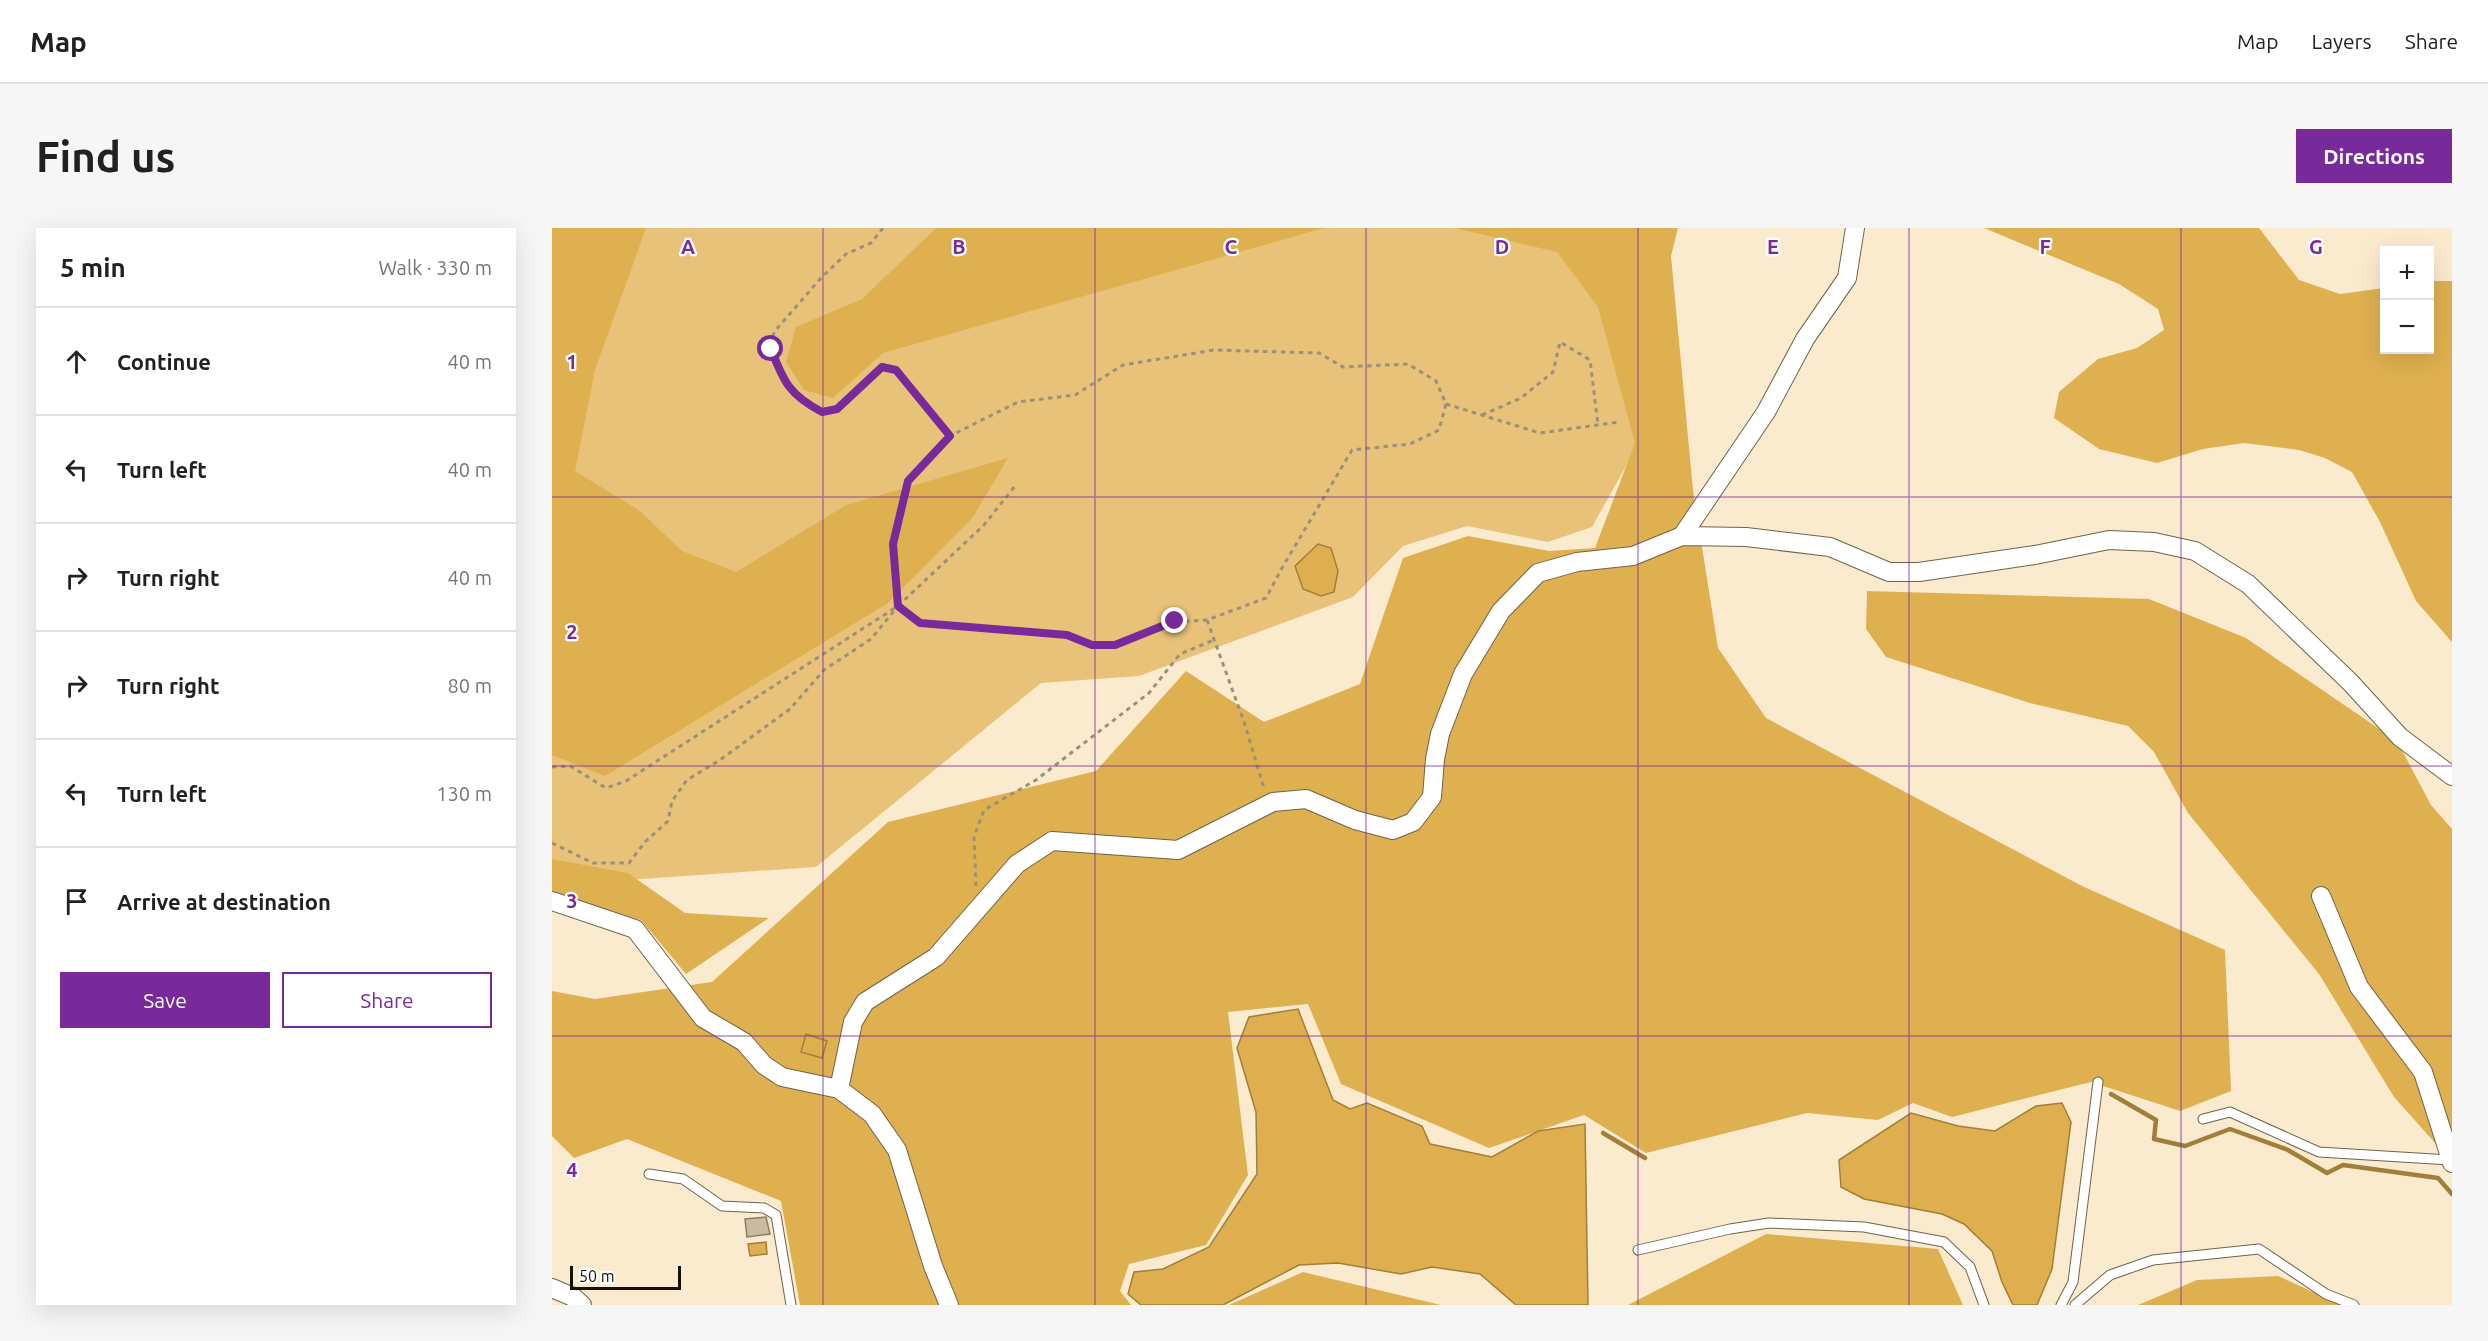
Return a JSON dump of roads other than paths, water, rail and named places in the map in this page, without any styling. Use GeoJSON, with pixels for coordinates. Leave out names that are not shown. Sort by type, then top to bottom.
{"type":"FeatureCollection","features":[{"type":"Feature","properties":{"kind":"street"},"geometry":{"type":"LineString","coordinates":[[1682,536],[1766,412],[1805,339],[1846,278],[1856,228]]}},
{"type":"Feature","properties":{"kind":"street"},"geometry":{"type":"LineString","coordinates":[[839,1089],[853,1022],[865,1002],[936,957],[1017,864],[1052,841],[1178,850],[1273,801],[1306,799],[1355,820],[1393,830],[1413,822],[1432,797],[1435,759],[1440,734],[1463,674],[1501,611],[1538,573],[1577,562],[1633,555],[1682,536],[1746,537],[1830,547],[1889,572],[1919,572],[2035,555],[2109,540],[2154,542],[2195,551],[2248,584],[2342,675],[2400,737],[2452,776]]}},
{"type":"Feature","properties":{"kind":"street"},"geometry":{"type":"LineString","coordinates":[[2321,896],[2359,987],[2423,1072],[2451,1161]]}},
{"type":"Feature","properties":{"kind":"street"},"geometry":{"type":"LineString","coordinates":[[552,901],[634,929],[703,1018],[744,1042],[764,1065],[782,1077],[839,1089],[872,1114],[897,1150],[933,1266],[950,1305]]}},
{"type":"Feature","properties":{"kind":"street"},"geometry":{"type":"LineString","coordinates":[[552,1288],[573,1297],[582,1305]]}},
{"type":"Feature","properties":{"kind":"lane"},"geometry":{"type":"LineString","coordinates":[[2061,1305],[2073,1282],[2098,1082]]}},
{"type":"Feature","properties":{"kind":"lane"},"geometry":{"type":"LineString","coordinates":[[2203,1119],[2230,1112],[2319,1152],[2451,1161]]}},
{"type":"Feature","properties":{"kind":"lane"},"geometry":{"type":"LineString","coordinates":[[649,1174],[683,1179],[722,1206],[764,1208],[776,1215],[791,1305]]}},
{"type":"Feature","properties":{"kind":"lane"},"geometry":{"type":"LineString","coordinates":[[1638,1251],[1730,1229],[1769,1223],[1864,1227],[1944,1242],[1970,1267],[1984,1305]]}},
{"type":"Feature","properties":{"kind":"lane"},"geometry":{"type":"LineString","coordinates":[[2075,1305],[2110,1275],[2152,1260],[2259,1249],[2326,1294],[2354,1305]]}},
{"type":"Feature","properties":{"kind":"waterway"},"geometry":{"type":"LineString","coordinates":[[2111,1094],[2156,1120],[2154,1139],[2185,1146],[2230,1129],[2288,1150],[2327,1173],[2343,1165],[2438,1178],[2452,1194]]}},
{"type":"Feature","properties":{"kind":"waterway"},"geometry":{"type":"LineString","coordinates":[[1603,1133],[1645,1158]]}}]}
